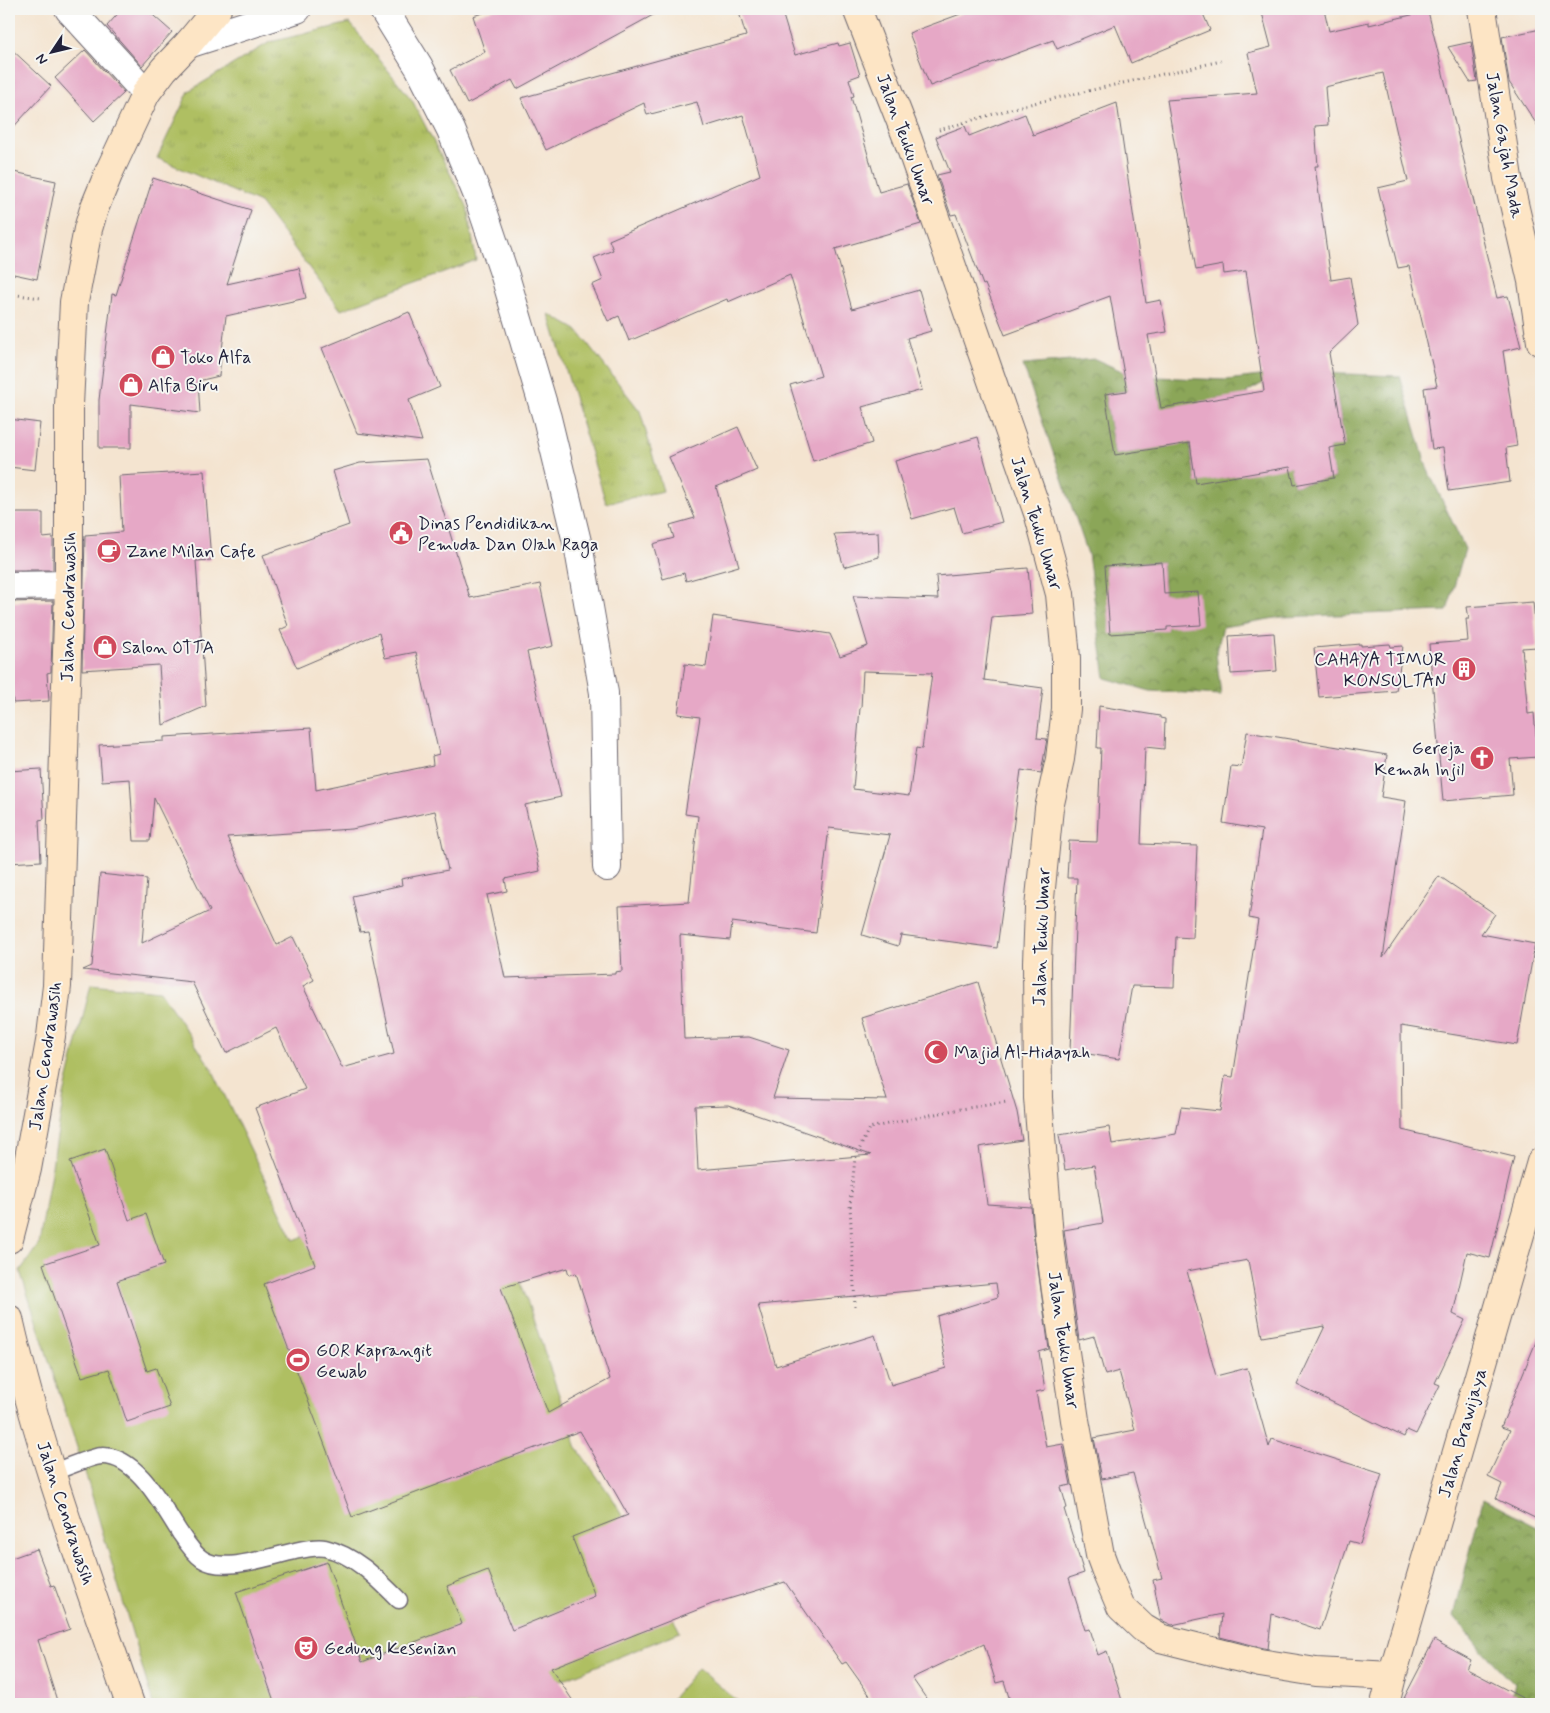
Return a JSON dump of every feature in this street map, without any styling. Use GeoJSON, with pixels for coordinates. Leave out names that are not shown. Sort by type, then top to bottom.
{"type":"FeatureCollection","features":[{"type":"Feature","properties":{"kind":"main road","name":"Jalan Cendrawasih"},"geometry":{"type":"LineString","coordinates":[[9,1239],[29,1160],[52,1036],[57,986],[69,585],[69,405],[74,302],[88,228],[94,209],[146,93],[217,9]]}},
{"type":"Feature","properties":{"kind":"main road","name":"Jalan Teuku Umar"},"geometry":{"type":"LineString","coordinates":[[857,9],[908,140],[1039,516],[1060,594],[1066,658],[1066,709],[1060,759],[1049,808],[1039,908],[1037,962],[1038,1098],[1049,1237],[1076,1420],[1100,1555],[1121,1607],[1143,1628],[1160,1638],[1260,1663],[1316,1672],[1392,1676]]}},
{"type":"Feature","properties":{"kind":"main road","name":"Jalan Gajah Mada"},"geometry":{"type":"LineString","coordinates":[[1482,9],[1508,178],[1537,278]]}},
{"type":"Feature","properties":{"kind":"main road"},"geometry":{"type":"LineString","coordinates":[[1537,278],[1541,342]]}},
{"type":"Feature","properties":{"kind":"main road","name":"Jalan Brawijaya"},"geometry":{"type":"LineString","coordinates":[[1385,1704],[1541,1162]]}},
{"type":"Feature","properties":{"kind":"main road","name":"Jalan Cendrawasih"},"geometry":{"type":"LineString","coordinates":[[9,1319],[15,1347],[51,1473],[130,1704]]}},
{"type":"Feature","properties":{"kind":"street"},"geometry":{"type":"LineString","coordinates":[[69,9],[146,93]]}},
{"type":"Feature","properties":{"kind":"street"},"geometry":{"type":"LineString","coordinates":[[188,44],[297,9]]}},
{"type":"Feature","properties":{"kind":"street"},"geometry":{"type":"LineString","coordinates":[[383,9],[419,67],[451,130],[505,276],[547,418],[578,550],[604,693],[607,867]]}},
{"type":"Feature","properties":{"kind":"street"},"geometry":{"type":"LineString","coordinates":[[9,586],[69,585]]}},
{"type":"Feature","properties":{"kind":"lane"},"geometry":{"type":"LineString","coordinates":[[51,1473],[101,1456],[121,1460],[143,1478],[190,1547],[202,1559],[227,1566],[304,1549],[323,1547],[338,1552],[375,1576],[399,1600]]}},
{"type":"Feature","properties":{"kind":"path"},"geometry":{"type":"LineString","coordinates":[[908,140],[1021,106],[1221,61]]}},
{"type":"Feature","properties":{"kind":"path"},"geometry":{"type":"LineString","coordinates":[[855,1307],[850,1205],[855,1159],[869,1128],[954,1110],[1038,1098]]}},
{"type":"Feature","properties":{"kind":"green space"},"geometry":{"type":"Polygon","coordinates":[[[350,23],[412,100],[467,206],[476,260],[341,310],[260,203],[157,158],[189,91],[270,42],[350,23]]]}},
{"type":"Feature","properties":{"kind":"green space"},"geometry":{"type":"Polygon","coordinates":[[[549,314],[577,330],[640,411],[663,491],[606,503],[549,314]]]}},
{"type":"Feature","properties":{"kind":"green space"},"geometry":{"type":"Polygon","coordinates":[[[1095,359],[1133,376],[1226,380],[1294,372],[1400,376],[1427,468],[1465,549],[1447,611],[1281,617],[1223,627],[1216,653],[1221,695],[1150,691],[1105,678],[1088,554],[1023,365],[1095,359]],[[1263,383],[1247,392],[1264,467],[1276,468],[1263,383]],[[1157,386],[1105,394],[1115,455],[1167,446],[1157,386]],[[1336,392],[1279,401],[1294,485],[1334,478],[1329,448],[1345,444],[1336,392]],[[1183,405],[1196,482],[1252,473],[1183,405]],[[1162,562],[1105,566],[1167,630],[1162,562]]]}},
{"type":"Feature","properties":{"kind":"green space","name":"GOR Kaprangit Gewab"},"geometry":{"type":"Polygon","coordinates":[[[91,984],[160,991],[212,1069],[294,1240],[469,1172],[514,1262],[577,1448],[615,1502],[680,1632],[503,1704],[153,1704],[85,1472],[20,1271],[39,1244],[64,1095],[91,984]]]}},
{"type":"Feature","properties":{"kind":"green space"},"geometry":{"type":"Polygon","coordinates":[[[1483,1499],[1541,1529],[1541,1704],[1509,1704],[1515,1684],[1478,1646],[1454,1616],[1483,1499]]]}},
{"type":"Feature","properties":{"kind":"green space"},"geometry":{"type":"Polygon","coordinates":[[[698,1668],[741,1704],[667,1704],[698,1668]]]}},
{"type":"Feature","properties":{"kind":"building"},"geometry":{"type":"Polygon","coordinates":[[[122,9],[146,9],[172,32],[142,66],[107,26],[122,9]]]}},
{"type":"Feature","properties":{"kind":"building"},"geometry":{"type":"Polygon","coordinates":[[[495,9],[664,9],[517,89],[512,80],[467,104],[450,70],[485,52],[473,16],[495,9]]]}},
{"type":"Feature","properties":{"kind":"building"},"geometry":{"type":"Polygon","coordinates":[[[738,9],[781,9],[795,55],[838,43],[839,46],[850,43],[860,75],[849,79],[854,96],[851,97],[879,192],[907,184],[921,224],[835,249],[852,309],[919,290],[931,331],[907,338],[922,390],[862,407],[872,443],[813,461],[790,385],[821,376],[790,275],[728,302],[727,299],[629,341],[619,316],[608,321],[592,285],[603,280],[594,258],[613,250],[609,240],[760,175],[743,115],[704,127],[697,102],[647,115],[644,103],[546,150],[521,98],[746,36],[738,9]]]}},
{"type":"Feature","properties":{"kind":"building"},"geometry":{"type":"Polygon","coordinates":[[[974,9],[1201,9],[1210,30],[1131,63],[1115,25],[1057,49],[1053,40],[930,86],[909,33],[974,9]]]}},
{"type":"Feature","properties":{"kind":"building"},"geometry":{"type":"Polygon","coordinates":[[[1261,9],[1324,9],[1329,31],[1369,22],[1369,25],[1428,11],[1497,298],[1508,296],[1521,347],[1503,351],[1517,446],[1506,448],[1510,482],[1449,491],[1443,448],[1432,449],[1424,388],[1437,386],[1409,266],[1398,268],[1378,188],[1408,181],[1383,73],[1325,87],[1328,125],[1315,126],[1318,166],[1315,166],[1331,280],[1350,277],[1358,325],[1329,353],[1345,445],[1329,448],[1334,478],[1294,485],[1290,467],[1196,483],[1190,443],[1115,455],[1105,394],[1127,391],[1110,296],[1005,335],[985,284],[983,285],[956,214],[951,215],[937,175],[950,172],[936,137],[965,126],[969,136],[1025,114],[1033,135],[1117,103],[1146,303],[1161,300],[1167,332],[1148,335],[1161,408],[1264,391],[1246,271],[1224,274],[1223,265],[1196,270],[1167,100],[1257,93],[1248,53],[1271,47],[1261,9]]]}},
{"type":"Feature","properties":{"kind":"building"},"geometry":{"type":"Polygon","coordinates":[[[1541,29],[1541,131],[1509,82],[1502,37],[1541,29]]]}},
{"type":"Feature","properties":{"kind":"building"},"geometry":{"type":"Polygon","coordinates":[[[1471,42],[1477,81],[1470,82],[1448,47],[1471,42]]]}},
{"type":"Feature","properties":{"kind":"building"},"geometry":{"type":"Polygon","coordinates":[[[9,47],[51,86],[9,132],[9,47]]]}},
{"type":"Feature","properties":{"kind":"building"},"geometry":{"type":"Polygon","coordinates":[[[85,50],[124,93],[94,121],[55,78],[85,50]]]}},
{"type":"Feature","properties":{"kind":"building"},"geometry":{"type":"Polygon","coordinates":[[[9,171],[56,181],[37,279],[9,273],[9,171]]]}},
{"type":"Feature","properties":{"kind":"building"},"geometry":{"type":"Polygon","coordinates":[[[153,178],[251,210],[227,284],[299,268],[306,298],[226,316],[219,376],[198,381],[200,413],[131,404],[131,448],[99,448],[99,400],[112,294],[116,295],[153,178]]]}},
{"type":"Feature","properties":{"kind":"building"},"geometry":{"type":"Polygon","coordinates":[[[409,312],[440,387],[409,400],[422,441],[357,433],[322,348],[409,312]]]}},
{"type":"Feature","properties":{"kind":"building"},"geometry":{"type":"Polygon","coordinates":[[[9,419],[40,423],[35,470],[9,467],[9,419]]]}},
{"type":"Feature","properties":{"kind":"building"},"geometry":{"type":"Polygon","coordinates":[[[738,427],[757,470],[716,487],[739,566],[686,581],[684,573],[663,579],[653,544],[674,538],[670,525],[695,518],[669,457],[738,427]]]}},
{"type":"Feature","properties":{"kind":"building"},"geometry":{"type":"Polygon","coordinates":[[[978,437],[1002,522],[962,533],[954,507],[912,519],[895,461],[978,437]]]}},
{"type":"Feature","properties":{"kind":"building"},"geometry":{"type":"Polygon","coordinates":[[[427,459],[470,598],[540,584],[553,646],[527,652],[561,797],[525,805],[540,871],[505,879],[507,891],[487,895],[505,978],[615,974],[615,972],[622,971],[619,906],[689,902],[698,816],[685,814],[700,717],[678,714],[685,664],[706,667],[713,616],[830,634],[840,656],[868,646],[853,596],[938,599],[936,576],[1028,568],[1032,614],[992,617],[984,680],[1043,688],[1037,738],[1047,739],[1041,773],[1021,770],[997,948],[901,935],[898,946],[862,935],[890,835],[829,828],[816,933],[732,922],[730,940],[680,935],[684,1039],[749,1037],[789,1050],[773,1098],[887,1100],[862,1018],[978,982],[1017,1112],[1022,1140],[979,1147],[987,1204],[1031,1207],[1049,1349],[1039,1352],[1045,1390],[1036,1392],[1046,1447],[1063,1444],[1071,1485],[1061,1487],[1067,1508],[1064,1509],[1084,1573],[1069,1578],[1085,1630],[1090,1629],[1098,1655],[1107,1651],[1123,1704],[1011,1704],[1004,1681],[996,1683],[984,1644],[912,1678],[930,1704],[876,1704],[846,1662],[842,1664],[785,1582],[712,1604],[551,1668],[575,1704],[275,1704],[236,1592],[327,1562],[362,1662],[462,1624],[447,1586],[488,1570],[512,1630],[595,1596],[572,1537],[628,1515],[580,1431],[352,1517],[264,1284],[315,1265],[255,1108],[305,1089],[276,1028],[226,1053],[192,982],[83,970],[92,966],[100,874],[147,879],[142,943],[210,911],[154,798],[150,841],[134,841],[130,779],[102,781],[99,745],[164,741],[164,737],[311,728],[316,790],[433,765],[432,756],[439,754],[416,652],[385,658],[379,633],[297,668],[280,630],[288,626],[263,555],[349,525],[333,471],[360,463],[427,459]],[[863,671],[853,789],[909,796],[916,748],[922,749],[932,673],[863,671]],[[435,811],[352,829],[227,837],[277,945],[293,937],[314,980],[303,986],[342,1068],[394,1054],[368,931],[360,932],[352,896],[402,885],[401,879],[448,870],[435,811]],[[728,1105],[695,1106],[698,1170],[871,1155],[728,1105]],[[567,1268],[501,1288],[548,1413],[610,1379],[576,1273],[569,1275],[567,1268]],[[996,1283],[758,1305],[776,1366],[875,1335],[891,1385],[946,1368],[937,1316],[998,1297],[996,1283]]]}},
{"type":"Feature","properties":{"kind":"building"},"geometry":{"type":"Polygon","coordinates":[[[204,471],[211,560],[196,561],[206,706],[163,725],[159,665],[82,670],[85,535],[122,532],[119,476],[204,471]]]}},
{"type":"Feature","properties":{"kind":"building"},"geometry":{"type":"Polygon","coordinates":[[[11,513],[43,513],[43,538],[53,537],[53,570],[9,570],[11,513]]]}},
{"type":"Feature","properties":{"kind":"building"},"geometry":{"type":"Polygon","coordinates":[[[878,532],[879,557],[844,567],[834,534],[878,532]]]}},
{"type":"Feature","properties":{"kind":"building"},"geometry":{"type":"Polygon","coordinates":[[[1162,562],[1164,594],[1198,592],[1201,625],[1167,627],[1167,630],[1110,634],[1105,566],[1162,562]]]}},
{"type":"Feature","properties":{"kind":"building"},"geometry":{"type":"Polygon","coordinates":[[[53,601],[51,672],[47,673],[49,701],[13,703],[9,643],[9,602],[53,601]]]}},
{"type":"Feature","properties":{"kind":"building"},"geometry":{"type":"Polygon","coordinates":[[[1533,602],[1537,647],[1522,648],[1528,714],[1534,713],[1538,757],[1510,759],[1513,795],[1443,801],[1429,644],[1468,641],[1466,619],[1469,619],[1467,607],[1533,602]]]}},
{"type":"Feature","properties":{"kind":"building"},"geometry":{"type":"Polygon","coordinates":[[[1274,633],[1277,671],[1231,674],[1229,636],[1274,633]]]}},
{"type":"Feature","properties":{"kind":"building"},"geometry":{"type":"Polygon","coordinates":[[[1361,644],[1361,646],[1390,644],[1391,647],[1403,646],[1396,691],[1319,697],[1314,648],[1361,644]]]}},
{"type":"Feature","properties":{"kind":"building"},"geometry":{"type":"Polygon","coordinates":[[[1099,706],[1160,716],[1160,718],[1165,719],[1164,749],[1145,747],[1141,844],[1197,846],[1193,938],[1176,937],[1174,987],[1132,986],[1119,1059],[1070,1051],[1077,878],[1067,878],[1069,841],[1097,842],[1101,748],[1097,748],[1099,706]]]}},
{"type":"Feature","properties":{"kind":"building"},"geometry":{"type":"Polygon","coordinates":[[[1247,732],[1387,755],[1381,797],[1406,801],[1383,958],[1439,876],[1495,914],[1481,934],[1535,944],[1517,1045],[1401,1026],[1402,1130],[1514,1157],[1490,1258],[1467,1252],[1453,1314],[1465,1320],[1435,1383],[1440,1385],[1416,1434],[1407,1430],[1404,1437],[1297,1385],[1325,1326],[1262,1337],[1248,1260],[1187,1271],[1216,1376],[1247,1368],[1269,1447],[1272,1439],[1382,1474],[1360,1544],[1349,1541],[1320,1630],[1272,1614],[1268,1649],[1220,1637],[1222,1614],[1172,1625],[1161,1620],[1153,1580],[1162,1578],[1133,1473],[1102,1479],[1094,1438],[1135,1430],[1119,1371],[1105,1375],[1094,1336],[1079,1340],[1064,1230],[1103,1223],[1094,1165],[1065,1170],[1059,1135],[1109,1127],[1112,1144],[1176,1134],[1181,1107],[1220,1111],[1225,1076],[1233,1077],[1258,920],[1249,918],[1262,830],[1223,823],[1231,766],[1241,767],[1247,732]]]}},
{"type":"Feature","properties":{"kind":"building"},"geometry":{"type":"Polygon","coordinates":[[[41,769],[44,819],[39,820],[41,861],[9,863],[9,771],[41,769]]]}},
{"type":"Feature","properties":{"kind":"building"},"geometry":{"type":"Polygon","coordinates":[[[105,1149],[129,1220],[146,1214],[164,1265],[117,1281],[147,1371],[156,1368],[170,1407],[127,1422],[109,1369],[82,1377],[43,1264],[100,1245],[70,1161],[105,1149]]]}},
{"type":"Feature","properties":{"kind":"building"},"geometry":{"type":"Polygon","coordinates":[[[1540,1332],[1541,1521],[1496,1499],[1502,1484],[1488,1477],[1510,1430],[1501,1427],[1540,1332]]]}},
{"type":"Feature","properties":{"kind":"building"},"geometry":{"type":"Polygon","coordinates":[[[37,1549],[51,1586],[54,1585],[70,1629],[38,1640],[58,1704],[15,1704],[9,1686],[9,1559],[37,1549]]]}},
{"type":"Feature","properties":{"kind":"building"},"geometry":{"type":"Polygon","coordinates":[[[1434,1640],[1471,1660],[1467,1669],[1534,1704],[1401,1704],[1434,1640]]]}},
{"type":"Feature","properties":{"kind":"place","name":"Toko Alfa"},"geometry":{"type":"Point","coordinates":[163,357]}},
{"type":"Feature","properties":{"kind":"place","name":"Alfa Biru"},"geometry":{"type":"Point","coordinates":[131,385]}},
{"type":"Feature","properties":{"kind":"place","name":"Dinas Pendidikan Pemuda Dan Olah Raga"},"geometry":{"type":"Point","coordinates":[401,533]}},
{"type":"Feature","properties":{"kind":"place","name":"Zane Milan Cafe"},"geometry":{"type":"Point","coordinates":[109,551]}},
{"type":"Feature","properties":{"kind":"place","name":"Salon OTTA"},"geometry":{"type":"Point","coordinates":[105,647]}},
{"type":"Feature","properties":{"kind":"place","name":"CAHAYA TIMUR KONSULTAN"},"geometry":{"type":"Point","coordinates":[1464,669]}},
{"type":"Feature","properties":{"kind":"place","name":"Gereja Kemah Injil"},"geometry":{"type":"Point","coordinates":[1482,758]}},
{"type":"Feature","properties":{"kind":"place","name":"Majid Al-Hidayah"},"geometry":{"type":"Point","coordinates":[936,1052]}},
{"type":"Feature","properties":{"kind":"place","name":"GOR Kaprangit Gewab"},"geometry":{"type":"Point","coordinates":[298,1360]}},
{"type":"Feature","properties":{"kind":"place","name":"Gedung Kesenian"},"geometry":{"type":"Point","coordinates":[306,1648]}}]}
